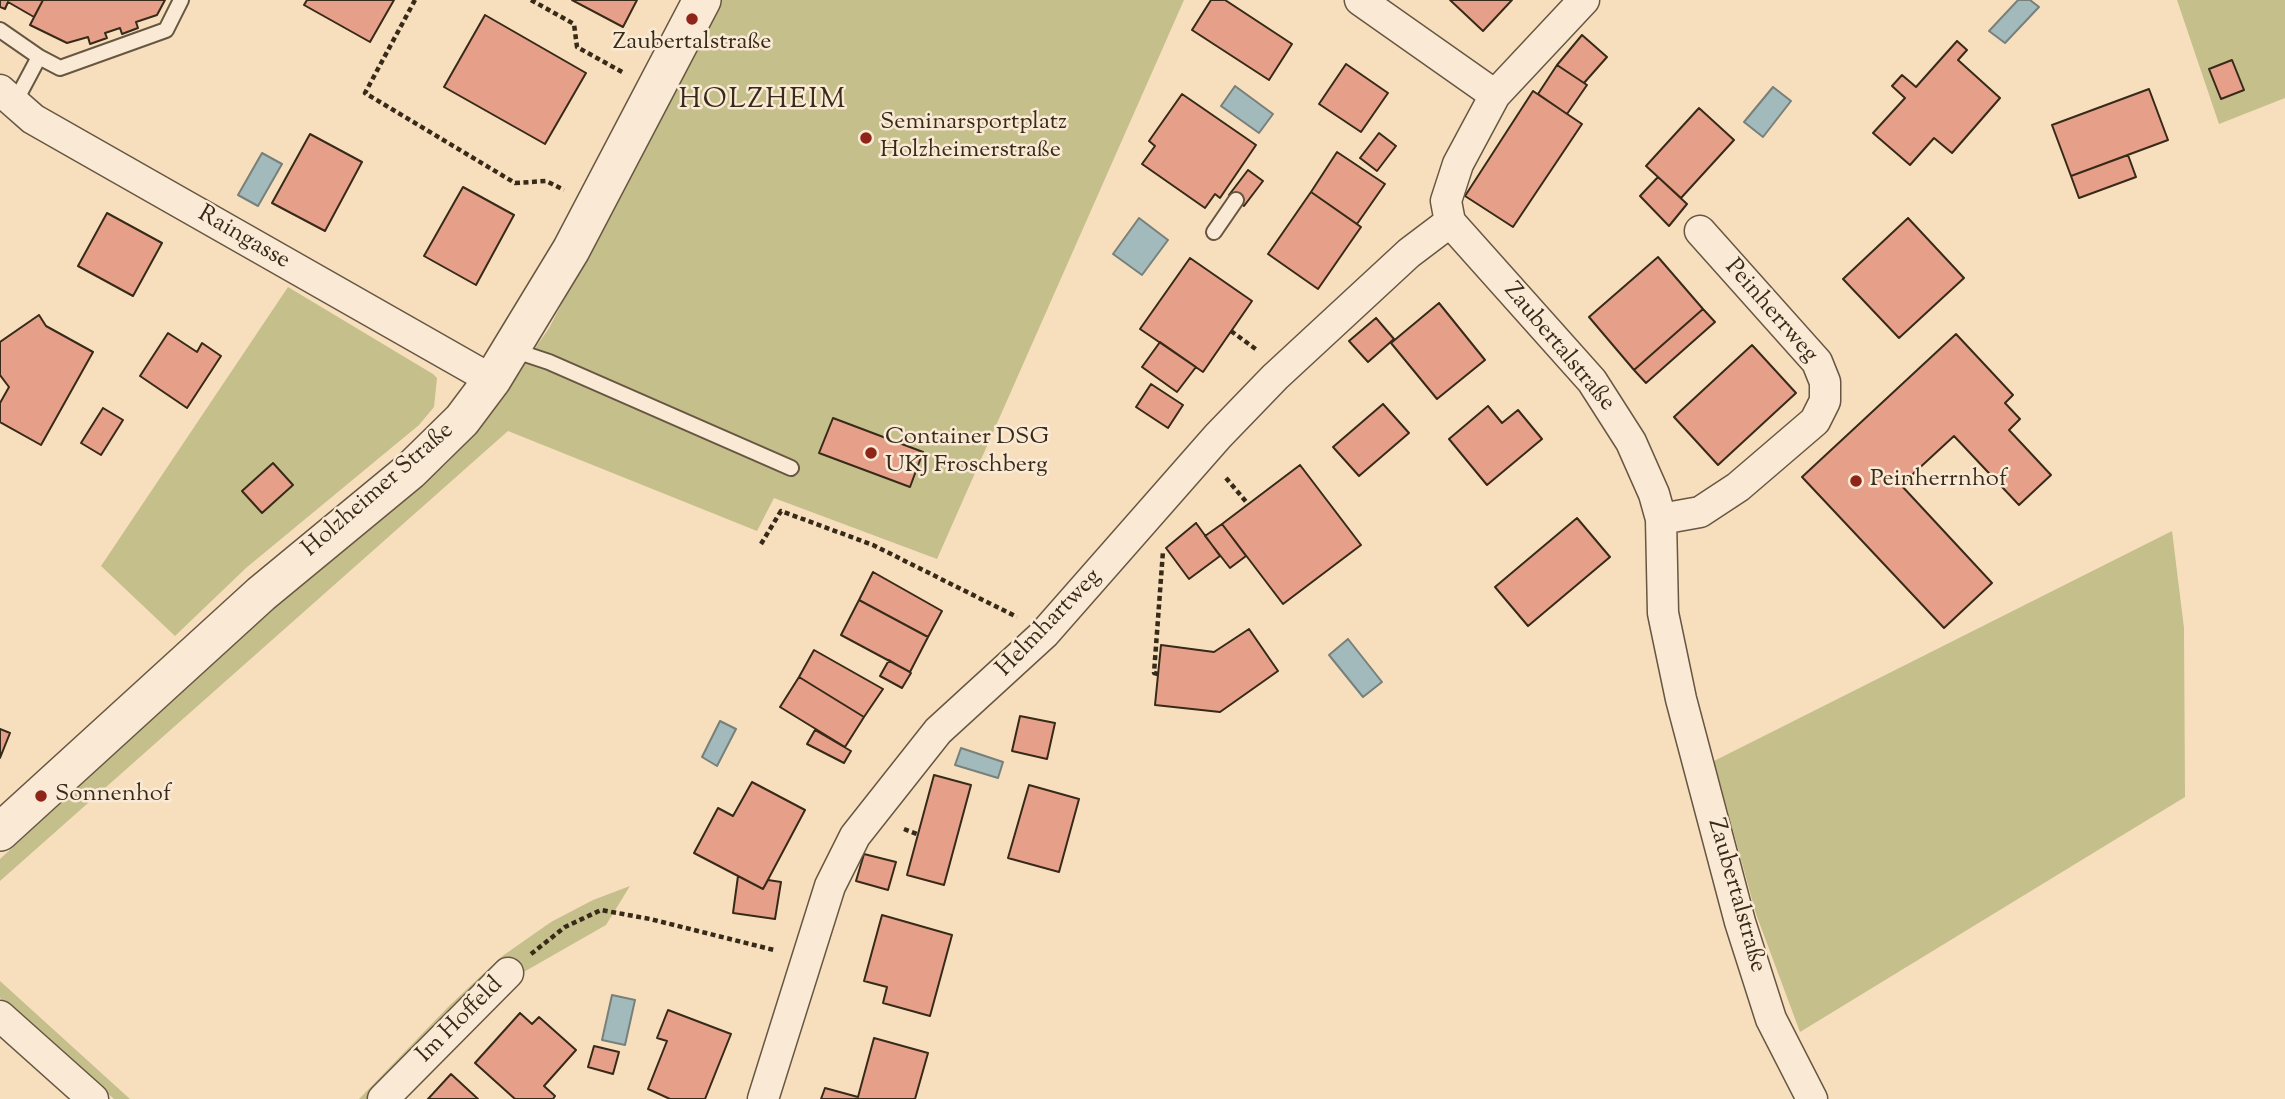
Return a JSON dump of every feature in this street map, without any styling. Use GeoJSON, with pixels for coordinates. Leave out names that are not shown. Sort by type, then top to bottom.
{"type":"FeatureCollection","features":[{"type":"Feature","properties":{"kind":"street","name":"Holzheimer Straße"},"geometry":{"type":"LineString","coordinates":[[0,832],[261,594],[410,471],[462,420],[512,349],[571,250],[702,0]]}},
{"type":"Feature","properties":{"kind":"street"},"geometry":{"type":"LineString","coordinates":[[1360,0],[1495,95]]}},
{"type":"Feature","properties":{"kind":"street"},"geometry":{"type":"LineString","coordinates":[[1450,222],[1446,201],[1458,164],[1495,95],[1584,0]]}},
{"type":"Feature","properties":{"kind":"street","name":"Raingasse"},"geometry":{"type":"LineString","coordinates":[[5,104],[492,380]]}},
{"type":"Feature","properties":{"kind":"street","name":"Zaubertalstraße"},"geometry":{"type":"LineString","coordinates":[[1450,222],[1603,396],[1632,442],[1661,519],[1663,613],[1685,712],[1740,922],[1771,1019],[1812,1099]]}},
{"type":"Feature","properties":{"kind":"street","name":"Helmhartweg"},"geometry":{"type":"LineString","coordinates":[[763,1099],[830,886],[855,835],[938,732],[1044,634],[1218,436],[1275,377],[1409,253],[1450,222]]}},
{"type":"Feature","properties":{"kind":"street","name":"Peinherrweg"},"geometry":{"type":"LineString","coordinates":[[1661,519],[1700,512],[1738,487],[1815,421],[1825,401],[1825,382],[1817,362],[1700,231]]}},
{"type":"Feature","properties":{"kind":"street","name":"Im Hoffeld"},"geometry":{"type":"LineString","coordinates":[[383,1099],[508,973]]}},
{"type":"Feature","properties":{"kind":"street"},"geometry":{"type":"LineString","coordinates":[[0,1016],[93,1099]]}},
{"type":"Feature","properties":{"kind":"lane"},"geometry":{"type":"LineString","coordinates":[[0,30],[60,68],[166,30],[181,0]]}},
{"type":"Feature","properties":{"kind":"lane"},"geometry":{"type":"LineString","coordinates":[[5,104],[39,57]]}},
{"type":"Feature","properties":{"kind":"lane"},"geometry":{"type":"LineString","coordinates":[[1214,232],[1236,200]]}},
{"type":"Feature","properties":{"kind":"lane"},"geometry":{"type":"LineString","coordinates":[[512,349],[549,362],[791,468]]}},
{"type":"Feature","properties":{"kind":"path"},"geometry":{"type":"LineString","coordinates":[[415,0],[365,93],[515,183],[546,181],[566,191]]}},
{"type":"Feature","properties":{"kind":"path"},"geometry":{"type":"LineString","coordinates":[[531,0],[574,24],[577,47],[636,80]]}},
{"type":"Feature","properties":{"kind":"path"},"geometry":{"type":"LineString","coordinates":[[761,544],[780,511],[873,545],[1002,608],[1044,634]]}},
{"type":"Feature","properties":{"kind":"path"},"geometry":{"type":"LineString","coordinates":[[1158,674],[1154,673],[1164,549]]}},
{"type":"Feature","properties":{"kind":"path"},"geometry":{"type":"LineString","coordinates":[[508,973],[565,927],[601,910],[650,919],[806,957]]}},
{"type":"Feature","properties":{"kind":"shaded area"},"geometry":{"type":"Polygon","coordinates":[[[722,0],[1184,0],[937,559],[774,498],[757,531],[508,431],[0,881],[0,859],[259,621],[445,465],[483,424],[549,328],[722,0]]]}},
{"type":"Feature","properties":{"kind":"shaded area"},"geometry":{"type":"Polygon","coordinates":[[[2177,0],[2285,0],[2285,98],[2219,124],[2177,0]]]}},
{"type":"Feature","properties":{"kind":"shaded area"},"geometry":{"type":"Polygon","coordinates":[[[288,287],[433,374],[437,378],[434,407],[419,425],[246,568],[175,636],[101,566],[288,287]]]}},
{"type":"Feature","properties":{"kind":"shaded area"},"geometry":{"type":"Polygon","coordinates":[[[2172,531],[2184,628],[2185,797],[1800,1032],[1756,914],[1714,761],[2172,531]]]}},
{"type":"Feature","properties":{"kind":"shaded area"},"geometry":{"type":"Polygon","coordinates":[[[630,886],[606,925],[522,973],[508,957],[374,1099],[359,1099],[450,1005],[501,957],[551,922],[593,900],[630,886]]]}},
{"type":"Feature","properties":{"kind":"shaded area"},"geometry":{"type":"Polygon","coordinates":[[[0,981],[130,1099],[114,1099],[0,998],[0,981]]]}},
{"type":"Feature","properties":{"kind":"water"},"geometry":{"type":"Polygon","coordinates":[[[2018,0],[2030,0],[2039,7],[2005,43],[1989,31],[2018,0]]]}},
{"type":"Feature","properties":{"kind":"water"},"geometry":{"type":"Polygon","coordinates":[[[1235,86],[1273,114],[1259,133],[1221,106],[1235,86]]]}},
{"type":"Feature","properties":{"kind":"water"},"geometry":{"type":"Polygon","coordinates":[[[1773,87],[1791,101],[1763,137],[1744,122],[1773,87]]]}},
{"type":"Feature","properties":{"kind":"water"},"geometry":{"type":"Polygon","coordinates":[[[262,153],[282,164],[258,206],[238,195],[262,153]]]}},
{"type":"Feature","properties":{"kind":"water"},"geometry":{"type":"Polygon","coordinates":[[[1139,218],[1168,240],[1142,275],[1113,254],[1139,218]]]}},
{"type":"Feature","properties":{"kind":"water"},"geometry":{"type":"Polygon","coordinates":[[[1348,639],[1382,682],[1363,697],[1329,655],[1348,639]]]}},
{"type":"Feature","properties":{"kind":"water"},"geometry":{"type":"Polygon","coordinates":[[[720,721],[736,729],[717,766],[702,757],[720,721]]]}},
{"type":"Feature","properties":{"kind":"water"},"geometry":{"type":"Polygon","coordinates":[[[961,748],[1003,762],[998,778],[955,765],[961,748]]]}},
{"type":"Feature","properties":{"kind":"water"},"geometry":{"type":"Polygon","coordinates":[[[612,995],[635,1000],[625,1045],[602,1040],[612,995]]]}},
{"type":"Feature","properties":{"kind":"building"},"geometry":{"type":"Polygon","coordinates":[[[0,0],[43,0],[34,17],[8,2],[5,9],[0,7],[0,0]]]}},
{"type":"Feature","properties":{"kind":"building"},"geometry":{"type":"Polygon","coordinates":[[[43,0],[165,0],[157,15],[136,22],[138,28],[122,34],[120,28],[105,33],[107,38],[90,44],[88,37],[67,43],[30,25],[43,0]]]}},
{"type":"Feature","properties":{"kind":"building"},"geometry":{"type":"Polygon","coordinates":[[[307,0],[394,0],[370,42],[304,5],[307,0]]]}},
{"type":"Feature","properties":{"kind":"building"},"geometry":{"type":"Polygon","coordinates":[[[572,0],[637,0],[623,27],[572,0]]]}},
{"type":"Feature","properties":{"kind":"building"},"geometry":{"type":"Polygon","coordinates":[[[1211,0],[1225,0],[1292,44],[1269,80],[1192,30],[1211,0]]]}},
{"type":"Feature","properties":{"kind":"building"},"geometry":{"type":"Polygon","coordinates":[[[1450,0],[1512,0],[1483,31],[1450,0]]]}},
{"type":"Feature","properties":{"kind":"building"},"geometry":{"type":"Polygon","coordinates":[[[485,15],[586,73],[545,144],[444,87],[485,15]]]}},
{"type":"Feature","properties":{"kind":"building"},"geometry":{"type":"Polygon","coordinates":[[[1582,35],[1607,57],[1584,83],[1557,65],[1582,35]]]}},
{"type":"Feature","properties":{"kind":"building"},"geometry":{"type":"Polygon","coordinates":[[[1957,41],[1967,50],[1958,60],[2000,98],[1952,153],[1934,138],[1910,165],[1873,133],[1905,98],[1892,86],[1902,75],[1916,87],[1957,41]]]}},
{"type":"Feature","properties":{"kind":"building"},"geometry":{"type":"Polygon","coordinates":[[[2232,60],[2244,90],[2221,99],[2209,69],[2232,60]]]}},
{"type":"Feature","properties":{"kind":"building"},"geometry":{"type":"Polygon","coordinates":[[[1346,64],[1388,93],[1361,132],[1319,104],[1346,64]]]}},
{"type":"Feature","properties":{"kind":"building"},"geometry":{"type":"Polygon","coordinates":[[[1557,65],[1587,85],[1567,114],[1538,94],[1557,65]]]}},
{"type":"Feature","properties":{"kind":"building"},"geometry":{"type":"Polygon","coordinates":[[[2149,89],[2168,140],[2071,176],[2052,125],[2149,89]]]}},
{"type":"Feature","properties":{"kind":"building"},"geometry":{"type":"Polygon","coordinates":[[[1533,91],[1582,124],[1513,227],[1465,196],[1533,91]]]}},
{"type":"Feature","properties":{"kind":"building"},"geometry":{"type":"Polygon","coordinates":[[[1182,94],[1256,145],[1220,198],[1215,194],[1205,208],[1142,164],[1155,146],[1149,141],[1182,94]]]}},
{"type":"Feature","properties":{"kind":"building"},"geometry":{"type":"Polygon","coordinates":[[[1699,108],[1734,140],[1681,198],[1646,166],[1699,108]]]}},
{"type":"Feature","properties":{"kind":"building"},"geometry":{"type":"Polygon","coordinates":[[[1379,133],[1396,146],[1377,171],[1360,158],[1379,133]]]}},
{"type":"Feature","properties":{"kind":"building"},"geometry":{"type":"Polygon","coordinates":[[[310,134],[362,162],[325,231],[272,203],[310,134]]]}},
{"type":"Feature","properties":{"kind":"building"},"geometry":{"type":"Polygon","coordinates":[[[1337,152],[1385,184],[1357,224],[1311,192],[1337,152]]]}},
{"type":"Feature","properties":{"kind":"building"},"geometry":{"type":"Polygon","coordinates":[[[2128,155],[2136,177],[2079,198],[2071,176],[2128,155]]]}},
{"type":"Feature","properties":{"kind":"building"},"geometry":{"type":"Polygon","coordinates":[[[1248,170],[1263,181],[1244,206],[1229,195],[1248,170]]]}},
{"type":"Feature","properties":{"kind":"building"},"geometry":{"type":"Polygon","coordinates":[[[1658,177],[1687,204],[1669,226],[1640,196],[1658,177]]]}},
{"type":"Feature","properties":{"kind":"building"},"geometry":{"type":"Polygon","coordinates":[[[463,187],[514,215],[476,285],[424,256],[463,187]]]}},
{"type":"Feature","properties":{"kind":"building"},"geometry":{"type":"Polygon","coordinates":[[[1311,192],[1361,227],[1318,289],[1268,254],[1311,192]]]}},
{"type":"Feature","properties":{"kind":"building"},"geometry":{"type":"Polygon","coordinates":[[[107,213],[162,243],[133,296],[78,266],[107,213]]]}},
{"type":"Feature","properties":{"kind":"building"},"geometry":{"type":"Polygon","coordinates":[[[1908,218],[1964,278],[1899,338],[1843,279],[1908,218]]]}},
{"type":"Feature","properties":{"kind":"building"},"geometry":{"type":"Polygon","coordinates":[[[1658,257],[1703,309],[1634,370],[1589,317],[1658,257]]]}},
{"type":"Feature","properties":{"kind":"building"},"geometry":{"type":"Polygon","coordinates":[[[1190,258],[1252,301],[1203,372],[1140,329],[1190,258]]]}},
{"type":"Feature","properties":{"kind":"building"},"geometry":{"type":"Polygon","coordinates":[[[1439,303],[1485,360],[1437,399],[1391,343],[1439,303]]]}},
{"type":"Feature","properties":{"kind":"building"},"geometry":{"type":"Polygon","coordinates":[[[1703,309],[1715,322],[1646,383],[1634,370],[1703,309]]]}},
{"type":"Feature","properties":{"kind":"building"},"geometry":{"type":"Polygon","coordinates":[[[39,315],[46,326],[93,352],[41,445],[0,422],[0,403],[9,387],[0,375],[0,342],[39,315]]]}},
{"type":"Feature","properties":{"kind":"building"},"geometry":{"type":"Polygon","coordinates":[[[1376,318],[1394,339],[1368,362],[1349,341],[1376,318]]]}},
{"type":"Feature","properties":{"kind":"building"},"geometry":{"type":"Polygon","coordinates":[[[168,333],[197,352],[202,343],[221,356],[187,408],[140,376],[168,333]]]}},
{"type":"Feature","properties":{"kind":"building","name":"Peinherrnhof"},"geometry":{"type":"Polygon","coordinates":[[[1956,334],[2013,395],[2005,403],[2020,419],[2009,430],[2051,475],[2019,505],[1954,436],[1901,485],[1992,583],[1944,628],[1802,477],[1956,334]]]}},
{"type":"Feature","properties":{"kind":"building"},"geometry":{"type":"Polygon","coordinates":[[[1160,342],[1196,367],[1177,392],[1142,367],[1160,342]]]}},
{"type":"Feature","properties":{"kind":"building"},"geometry":{"type":"Polygon","coordinates":[[[1752,345],[1796,393],[1718,465],[1674,417],[1752,345]]]}},
{"type":"Feature","properties":{"kind":"building"},"geometry":{"type":"Polygon","coordinates":[[[1151,384],[1183,405],[1168,428],[1136,407],[1151,384]]]}},
{"type":"Feature","properties":{"kind":"building"},"geometry":{"type":"Polygon","coordinates":[[[1383,404],[1409,433],[1359,476],[1333,447],[1383,404]]]}},
{"type":"Feature","properties":{"kind":"building"},"geometry":{"type":"Polygon","coordinates":[[[1488,406],[1502,423],[1518,410],[1542,439],[1487,485],[1449,439],[1488,406]]]}},
{"type":"Feature","properties":{"kind":"building"},"geometry":{"type":"Polygon","coordinates":[[[103,408],[123,420],[101,455],[81,443],[103,408]]]}},
{"type":"Feature","properties":{"kind":"building","name":"Container DSG UKJ Froschberg"},"geometry":{"type":"Polygon","coordinates":[[[833,418],[923,452],[910,487],[819,453],[833,418]]]}},
{"type":"Feature","properties":{"kind":"building"},"geometry":{"type":"Polygon","coordinates":[[[273,463],[293,485],[262,513],[242,491],[273,463]]]}},
{"type":"Feature","properties":{"kind":"building"},"geometry":{"type":"Polygon","coordinates":[[[1300,465],[1361,545],[1283,604],[1222,524],[1300,465]]]}},
{"type":"Feature","properties":{"kind":"building"},"geometry":{"type":"Polygon","coordinates":[[[1577,518],[1610,557],[1528,626],[1495,587],[1577,518]]]}},
{"type":"Feature","properties":{"kind":"building"},"geometry":{"type":"Polygon","coordinates":[[[1196,523],[1220,556],[1189,579],[1166,548],[1196,523]]]}},
{"type":"Feature","properties":{"kind":"building"},"geometry":{"type":"Polygon","coordinates":[[[1222,524],[1246,556],[1230,568],[1205,536],[1222,524]]]}},
{"type":"Feature","properties":{"kind":"building"},"geometry":{"type":"Polygon","coordinates":[[[873,572],[942,611],[928,637],[859,600],[873,572]]]}},
{"type":"Feature","properties":{"kind":"building"},"geometry":{"type":"Polygon","coordinates":[[[859,600],[928,637],[910,672],[841,635],[859,600]]]}},
{"type":"Feature","properties":{"kind":"building"},"geometry":{"type":"Polygon","coordinates":[[[1249,629],[1278,671],[1220,712],[1155,705],[1161,645],[1214,652],[1249,629]]]}},
{"type":"Feature","properties":{"kind":"building"},"geometry":{"type":"Polygon","coordinates":[[[814,650],[883,689],[864,717],[799,677],[814,650]]]}},
{"type":"Feature","properties":{"kind":"building"},"geometry":{"type":"Polygon","coordinates":[[[889,660],[911,673],[902,688],[880,676],[889,660]]]}},
{"type":"Feature","properties":{"kind":"building"},"geometry":{"type":"Polygon","coordinates":[[[799,677],[864,717],[845,747],[780,707],[799,677]]]}},
{"type":"Feature","properties":{"kind":"building"},"geometry":{"type":"Polygon","coordinates":[[[1020,716],[1055,723],[1047,759],[1012,751],[1020,716]]]}},
{"type":"Feature","properties":{"kind":"building"},"geometry":{"type":"Polygon","coordinates":[[[0,729],[10,733],[0,758],[0,729]]]}},
{"type":"Feature","properties":{"kind":"building"},"geometry":{"type":"Polygon","coordinates":[[[815,730],[851,751],[844,763],[807,744],[815,730]]]}},
{"type":"Feature","properties":{"kind":"building"},"geometry":{"type":"Polygon","coordinates":[[[934,775],[971,785],[944,885],[907,875],[934,775]]]}},
{"type":"Feature","properties":{"kind":"building"},"geometry":{"type":"Polygon","coordinates":[[[752,782],[805,810],[763,889],[694,853],[718,808],[733,816],[752,782]]]}},
{"type":"Feature","properties":{"kind":"building"},"geometry":{"type":"Polygon","coordinates":[[[1029,785],[1079,799],[1059,872],[1008,858],[1029,785]]]}},
{"type":"Feature","properties":{"kind":"building"},"geometry":{"type":"Polygon","coordinates":[[[864,854],[896,862],[888,890],[856,881],[864,854]]]}},
{"type":"Feature","properties":{"kind":"building"},"geometry":{"type":"Polygon","coordinates":[[[738,876],[763,889],[768,880],[781,882],[775,919],[733,913],[738,876]]]}},
{"type":"Feature","properties":{"kind":"building"},"geometry":{"type":"Polygon","coordinates":[[[882,915],[952,935],[930,1016],[883,1003],[887,987],[864,981],[882,915]]]}},
{"type":"Feature","properties":{"kind":"building"},"geometry":{"type":"Polygon","coordinates":[[[668,1010],[731,1034],[705,1099],[670,1099],[648,1089],[667,1041],[657,1038],[668,1010]]]}},
{"type":"Feature","properties":{"kind":"building"},"geometry":{"type":"Polygon","coordinates":[[[520,1013],[532,1024],[539,1017],[576,1050],[544,1086],[555,1096],[553,1099],[515,1099],[475,1063],[520,1013]]]}},
{"type":"Feature","properties":{"kind":"building"},"geometry":{"type":"Polygon","coordinates":[[[874,1038],[928,1053],[915,1099],[821,1099],[825,1088],[858,1097],[874,1038]]]}},
{"type":"Feature","properties":{"kind":"building"},"geometry":{"type":"Polygon","coordinates":[[[594,1046],[619,1052],[613,1074],[588,1067],[594,1046]]]}},
{"type":"Feature","properties":{"kind":"building"},"geometry":{"type":"Polygon","coordinates":[[[451,1074],[478,1099],[428,1099],[451,1074]]]}},
{"type":"Feature","properties":{"kind":"place","name":"Zaubertalstraße"},"geometry":{"type":"Point","coordinates":[692,19]}},
{"type":"Feature","properties":{"kind":"place","name":"Seminarsportplatz Holzheimerstraße"},"geometry":{"type":"Point","coordinates":[866,138]}},
{"type":"Feature","properties":{"kind":"place","name":"Container DSG UKJ Froschberg"},"geometry":{"type":"Point","coordinates":[871,453]}},
{"type":"Feature","properties":{"kind":"place","name":"Peinherrnhof"},"geometry":{"type":"Point","coordinates":[1856,481]}},
{"type":"Feature","properties":{"kind":"place","name":"Sonnenhof"},"geometry":{"type":"Point","coordinates":[41,796]}},
{"type":"Feature","properties":{"kind":"district","name":"HOLZHEIM"},"geometry":{"type":"Point","coordinates":[763,102]}}]}
